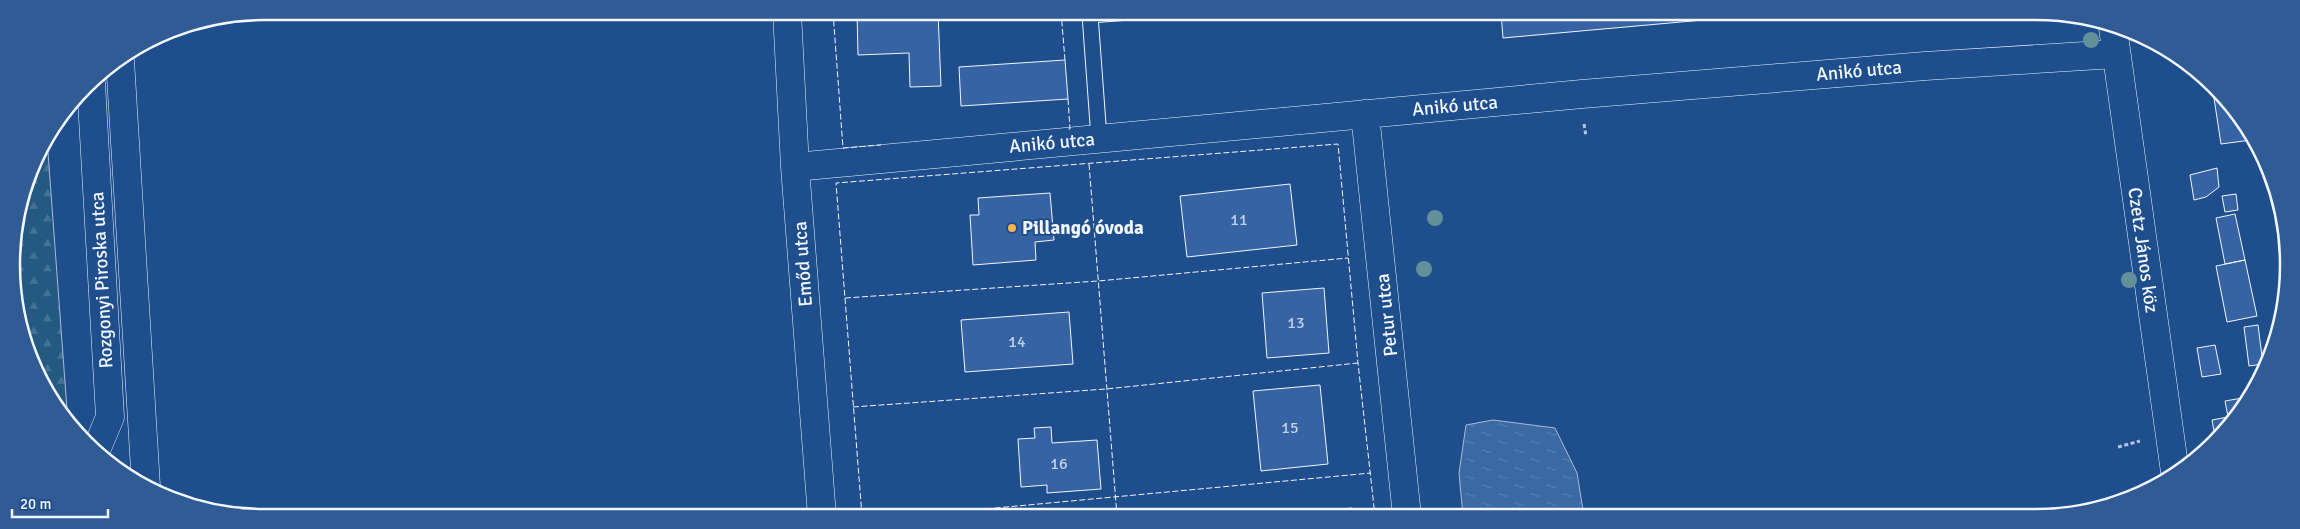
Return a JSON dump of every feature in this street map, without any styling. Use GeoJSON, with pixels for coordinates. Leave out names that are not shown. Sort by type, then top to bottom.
{"type":"FeatureCollection","features":[{"type":"Feature","properties":{"kind":"street","name":"Emőd utca"},"geometry":{"type":"LineString","coordinates":[[787,20],[795,167],[821,509]]}},
{"type":"Feature","properties":{"kind":"street","name":"Anikó utca"},"geometry":{"type":"LineString","coordinates":[[795,167],[1365,114],[1925,66],[2114,41]]}},
{"type":"Feature","properties":{"kind":"street","name":"Czetz János köz"},"geometry":{"type":"LineString","coordinates":[[2114,41],[2173,466]]}},
{"type":"Feature","properties":{"kind":"street","name":"Rozgonyi Piroska utca"},"geometry":{"type":"LineString","coordinates":[[120,68],[146,478]]}},
{"type":"Feature","properties":{"kind":"street","name":"Rozgonyi Piroska utca"},"geometry":{"type":"LineString","coordinates":[[92,92],[110,417],[106,447],[143,437]]}},
{"type":"Feature","properties":{"kind":"street","name":"Petur utca"},"geometry":{"type":"LineString","coordinates":[[1365,114],[1406,509]]}},
{"type":"Feature","properties":{"kind":"street"},"geometry":{"type":"LineString","coordinates":[[93,121],[107,116],[123,120]]}},
{"type":"Feature","properties":{"kind":"lane"},"geometry":{"type":"LineString","coordinates":[[1090,20],[1099,138]]}},
{"type":"Feature","properties":{"kind":"green space"},"geometry":{"type":"Polygon","coordinates":[[[48,151],[67,408],[45,373],[28,328],[22,296],[20,264],[22,233],[28,201],[48,151]]]}},
{"type":"Feature","properties":{"kind":"water"},"geometry":{"type":"Polygon","coordinates":[[[1493,420],[1555,428],[1577,473],[1583,509],[1462,509],[1459,473],[1466,425],[1493,420]]]}},
{"type":"Feature","properties":{"kind":"building"},"geometry":{"type":"Polygon","coordinates":[[[857,20],[938,20],[941,86],[910,87],[909,53],[858,55],[857,20]]]}},
{"type":"Feature","properties":{"kind":"building"},"geometry":{"type":"Polygon","coordinates":[[[1502,20],[1703,20],[1503,38],[1502,20]]]}},
{"type":"Feature","properties":{"kind":"building"},"geometry":{"type":"Polygon","coordinates":[[[1065,60],[1068,99],[961,106],[959,67],[1065,60]]]}},
{"type":"Feature","properties":{"kind":"building"},"geometry":{"type":"Polygon","coordinates":[[[2214,98],[2246,141],[2221,144],[2214,98]]]}},
{"type":"Feature","properties":{"kind":"building"},"geometry":{"type":"Polygon","coordinates":[[[2217,168],[2219,187],[2206,197],[2194,200],[2190,175],[2217,168]]]}},
{"type":"Feature","properties":{"kind":"building"},"geometry":{"type":"Polygon","coordinates":[[[1290,184],[1297,245],[1187,257],[1180,196],[1290,184]]]}},
{"type":"Feature","properties":{"kind":"building","name":"Pillangó óvoda"},"geometry":{"type":"Polygon","coordinates":[[[1050,193],[1054,240],[1035,242],[1036,260],[973,265],[970,215],[979,215],[978,198],[1050,193]]]}},
{"type":"Feature","properties":{"kind":"building"},"geometry":{"type":"Polygon","coordinates":[[[2236,194],[2238,210],[2225,212],[2222,196],[2236,194]]]}},
{"type":"Feature","properties":{"kind":"building"},"geometry":{"type":"Polygon","coordinates":[[[2235,214],[2245,260],[2225,264],[2216,218],[2235,214]]]}},
{"type":"Feature","properties":{"kind":"building"},"geometry":{"type":"Polygon","coordinates":[[[2245,260],[2257,316],[2227,322],[2216,266],[2245,260]]]}},
{"type":"Feature","properties":{"kind":"building"},"geometry":{"type":"Polygon","coordinates":[[[1324,288],[1329,353],[1267,358],[1262,293],[1324,288]]]}},
{"type":"Feature","properties":{"kind":"building"},"geometry":{"type":"Polygon","coordinates":[[[1069,312],[1073,364],[965,372],[961,320],[1069,312]]]}},
{"type":"Feature","properties":{"kind":"building"},"geometry":{"type":"Polygon","coordinates":[[[2258,325],[2262,356],[2258,365],[2249,366],[2244,327],[2258,325]]]}},
{"type":"Feature","properties":{"kind":"building"},"geometry":{"type":"Polygon","coordinates":[[[2215,345],[2221,374],[2202,377],[2197,348],[2215,345]]]}},
{"type":"Feature","properties":{"kind":"building"},"geometry":{"type":"Polygon","coordinates":[[[1320,385],[1328,464],[1261,471],[1253,391],[1320,385]]]}},
{"type":"Feature","properties":{"kind":"building"},"geometry":{"type":"Polygon","coordinates":[[[2240,398],[2228,415],[2225,401],[2240,398]]]}},
{"type":"Feature","properties":{"kind":"building"},"geometry":{"type":"Polygon","coordinates":[[[2226,417],[2214,431],[2212,420],[2226,417]]]}},
{"type":"Feature","properties":{"kind":"building"},"geometry":{"type":"Polygon","coordinates":[[[1051,427],[1052,443],[1097,440],[1101,489],[1047,493],[1047,485],[1021,487],[1018,439],[1035,438],[1034,428],[1051,427]]]}},
{"type":"Feature","properties":{"kind":"fence"},"geometry":{"type":"LineString","coordinates":[[834,20],[843,148],[881,145]]}},
{"type":"Feature","properties":{"kind":"fence"},"geometry":{"type":"LineString","coordinates":[[1062,20],[1065,60]]}},
{"type":"Feature","properties":{"kind":"fence"},"geometry":{"type":"LineString","coordinates":[[1068,99],[1070,129],[1068,129]]}},
{"type":"Feature","properties":{"kind":"fence"},"geometry":{"type":"LineString","coordinates":[[861,509],[836,183],[1338,144],[1358,363],[1374,509]]}},
{"type":"Feature","properties":{"kind":"fence"},"geometry":{"type":"LineString","coordinates":[[1089,164],[1116,509]]}},
{"type":"Feature","properties":{"kind":"fence"},"geometry":{"type":"LineString","coordinates":[[845,298],[1098,281],[1348,258]]}},
{"type":"Feature","properties":{"kind":"fence"},"geometry":{"type":"LineString","coordinates":[[853,407],[1106,389],[1358,363]]}},
{"type":"Feature","properties":{"kind":"fence"},"geometry":{"type":"LineString","coordinates":[[985,509],[1371,473]]}},
{"type":"Feature","properties":{"kind":"place","name":"Pillangó óvoda"},"geometry":{"type":"Point","coordinates":[1012,228]}}]}
